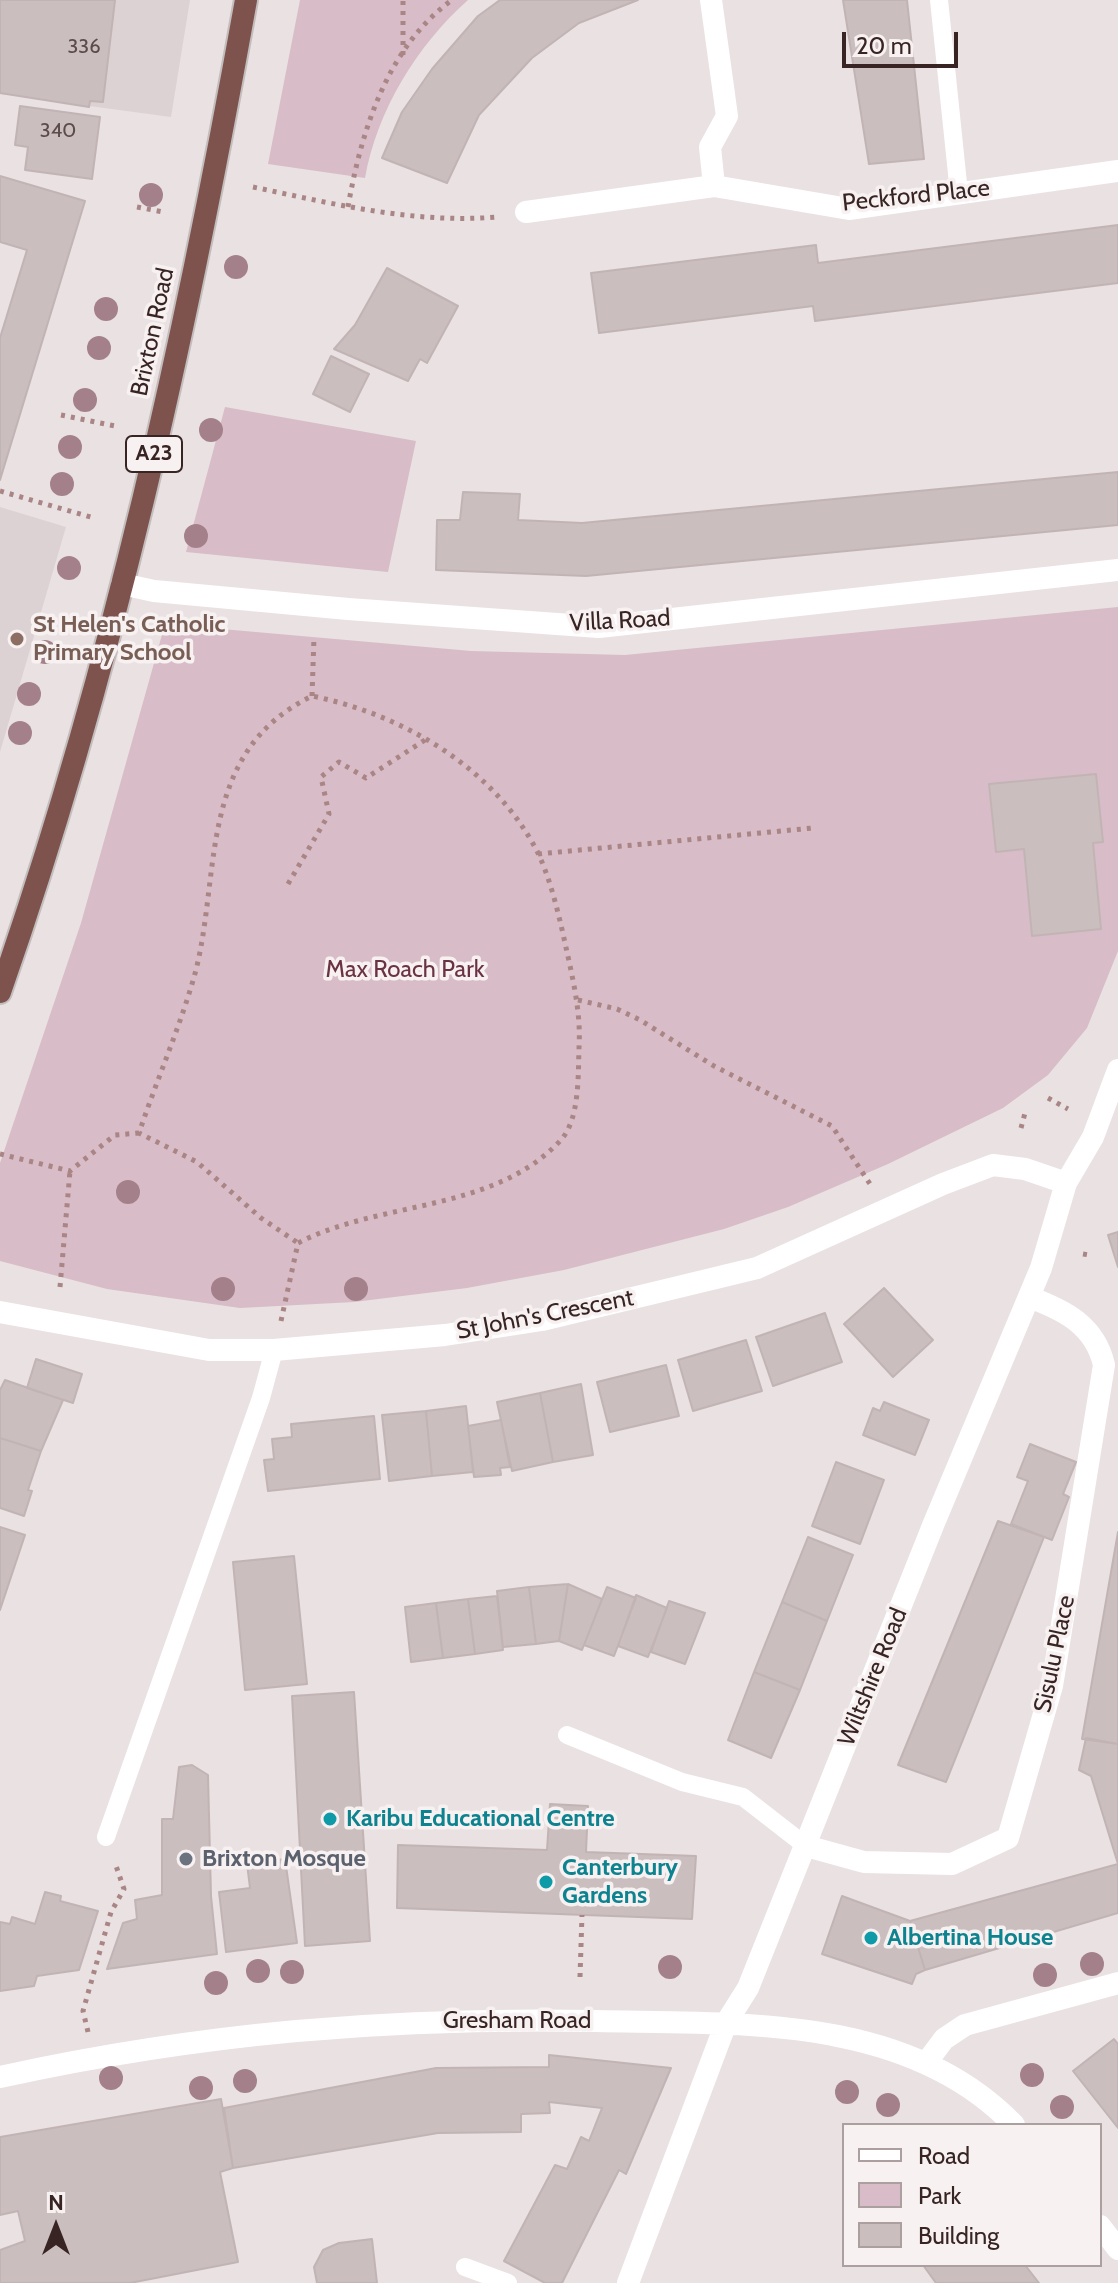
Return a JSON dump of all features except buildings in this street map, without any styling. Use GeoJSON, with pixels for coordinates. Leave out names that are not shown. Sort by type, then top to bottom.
{"type":"FeatureCollection","features":[{"type":"Feature","properties":{"kind":"highway","name":"Brixton Road"},"geometry":{"type":"LineString","coordinates":[[0,992],[66,794],[155,451],[246,0]]}},
{"type":"Feature","properties":{"kind":"street"},"geometry":{"type":"LineString","coordinates":[[711,0],[727,116],[710,147],[714,186]]}},
{"type":"Feature","properties":{"kind":"street","name":"Peckford Place"},"geometry":{"type":"LineString","coordinates":[[526,212],[714,186],[849,209],[1118,171]]}},
{"type":"Feature","properties":{"kind":"street","name":"Villa Road"},"geometry":{"type":"LineString","coordinates":[[122,584],[167,593],[599,627],[1118,570]]}},
{"type":"Feature","properties":{"kind":"street","name":"Wiltshire Road"},"geometry":{"type":"LineString","coordinates":[[628,2283],[726,2023],[745,1996],[934,1523],[1041,1268],[1066,1183],[1093,1137],[1118,1070]]}},
{"type":"Feature","properties":{"kind":"street","name":"St John's Crescent"},"geometry":{"type":"LineString","coordinates":[[0,1312],[209,1350],[274,1350],[445,1335],[542,1320],[757,1268],[943,1184],[993,1165],[1025,1169],[1066,1183]]}},
{"type":"Feature","properties":{"kind":"street","name":"Sisulu Place"},"geometry":{"type":"LineString","coordinates":[[806,1846],[864,1862],[952,1864],[1008,1838],[1052,1686],[1104,1365],[1092,1337],[1071,1313],[1029,1297]]}},
{"type":"Feature","properties":{"kind":"street"},"geometry":{"type":"LineString","coordinates":[[926,2063],[944,2039],[965,2025],[1118,1983]]}},
{"type":"Feature","properties":{"kind":"street","name":"Gresham Road"},"geometry":{"type":"LineString","coordinates":[[0,2077],[93,2056],[221,2036],[332,2025],[505,2018],[726,2023],[798,2029],[858,2040],[926,2063],[981,2096],[1012,2123]]}},
{"type":"Feature","properties":{"kind":"street"},"geometry":{"type":"LineString","coordinates":[[1102,2229],[1118,2249]]}},
{"type":"Feature","properties":{"kind":"lane"},"geometry":{"type":"LineString","coordinates":[[939,0],[959,193]]}},
{"type":"Feature","properties":{"kind":"lane"},"geometry":{"type":"LineString","coordinates":[[106,1837],[261,1398],[274,1350]]}},
{"type":"Feature","properties":{"kind":"lane"},"geometry":{"type":"LineString","coordinates":[[567,1735],[682,1782],[743,1797],[806,1846]]}},
{"type":"Feature","properties":{"kind":"lane"},"geometry":{"type":"LineString","coordinates":[[465,2267],[508,2283]]}},
{"type":"Feature","properties":{"kind":"path"},"geometry":{"type":"LineString","coordinates":[[403,0],[403,56]]}},
{"type":"Feature","properties":{"kind":"path"},"geometry":{"type":"LineString","coordinates":[[348,207],[367,124],[384,85],[403,56],[452,0]]}},
{"type":"Feature","properties":{"kind":"path"},"geometry":{"type":"LineString","coordinates":[[253,187],[348,207],[433,219],[495,218],[526,212]]}},
{"type":"Feature","properties":{"kind":"path"},"geometry":{"type":"LineString","coordinates":[[137,207],[163,212]]}},
{"type":"Feature","properties":{"kind":"path"},"geometry":{"type":"LineString","coordinates":[[61,415],[115,426]]}},
{"type":"Feature","properties":{"kind":"path"},"geometry":{"type":"LineString","coordinates":[[0,491],[94,518]]}},
{"type":"Feature","properties":{"kind":"path"},"geometry":{"type":"LineString","coordinates":[[312,696],[314,632]]}},
{"type":"Feature","properties":{"kind":"path"},"geometry":{"type":"LineString","coordinates":[[139,1133],[196,969],[215,829],[232,780],[264,729],[287,708],[312,696],[377,713],[426,739],[474,773],[517,822],[538,854],[560,919],[578,1000],[580,1029],[573,1113],[563,1138],[549,1151],[474,1193],[329,1227],[298,1243]]}},
{"type":"Feature","properties":{"kind":"path"},"geometry":{"type":"LineString","coordinates":[[288,884],[329,814],[321,777],[339,762],[366,778],[426,739]]}},
{"type":"Feature","properties":{"kind":"path"},"geometry":{"type":"LineString","coordinates":[[538,854],[813,828]]}},
{"type":"Feature","properties":{"kind":"path"},"geometry":{"type":"LineString","coordinates":[[578,1000],[617,1009],[640,1020],[714,1066],[832,1126],[888,1211]]}},
{"type":"Feature","properties":{"kind":"path"},"geometry":{"type":"LineString","coordinates":[[1048,1098],[1068,1109]]}},
{"type":"Feature","properties":{"kind":"path"},"geometry":{"type":"LineString","coordinates":[[1021,1128],[1025,1113]]}},
{"type":"Feature","properties":{"kind":"path"},"geometry":{"type":"LineString","coordinates":[[60,1287],[70,1171],[115,1135],[139,1133],[197,1162],[261,1218],[298,1243]]}},
{"type":"Feature","properties":{"kind":"path"},"geometry":{"type":"LineString","coordinates":[[0,1154],[70,1171]]}},
{"type":"Feature","properties":{"kind":"path"},"geometry":{"type":"LineString","coordinates":[[274,1350],[298,1243]]}},
{"type":"Feature","properties":{"kind":"path"},"geometry":{"type":"LineString","coordinates":[[93,2056],[83,2011],[111,1912],[124,1889],[106,1837]]}},
{"type":"Feature","properties":{"kind":"path"},"geometry":{"type":"LineString","coordinates":[[580,1977],[582,1915]]}},
{"type":"Feature","properties":{"kind":"shaded area"},"geometry":{"type":"Polygon","coordinates":[[[0,0],[190,0],[171,117],[0,94],[0,0]]]}},
{"type":"Feature","properties":{"kind":"shaded area","name":"St Helen's Catholic Primary School"},"geometry":{"type":"Polygon","coordinates":[[[0,507],[66,527],[0,752],[0,507]]]}},
{"type":"Feature","properties":{"kind":"green space"},"geometry":{"type":"Polygon","coordinates":[[[300,0],[468,0],[432,37],[402,81],[379,128],[365,178],[268,164],[300,0]]]}},
{"type":"Feature","properties":{"kind":"green space"},"geometry":{"type":"Polygon","coordinates":[[[225,407],[416,441],[388,572],[186,552],[225,407]]]}},
{"type":"Feature","properties":{"kind":"green space","name":"Max Roach Park"},"geometry":{"type":"Polygon","coordinates":[[[1118,607],[1118,951],[1087,1028],[1048,1075],[1003,1108],[888,1164],[788,1207],[724,1229],[564,1270],[467,1288],[354,1302],[240,1308],[107,1289],[0,1261],[0,1163],[81,923],[165,624],[471,651],[625,655],[1118,607]]]}},
{"type":"Feature","properties":{"kind":"place","name":"St Helen's Catholic Primary School"},"geometry":{"type":"Point","coordinates":[17,639]}},
{"type":"Feature","properties":{"kind":"place","name":"Karibu Educational Centre"},"geometry":{"type":"Point","coordinates":[330,1819]}},
{"type":"Feature","properties":{"kind":"place","name":"Brixton Mosque"},"geometry":{"type":"Point","coordinates":[186,1859]}},
{"type":"Feature","properties":{"kind":"place","name":"Canterbury Gardens"},"geometry":{"type":"Point","coordinates":[546,1882]}},
{"type":"Feature","properties":{"kind":"place","name":"Albertina House"},"geometry":{"type":"Point","coordinates":[871,1938]}}]}
